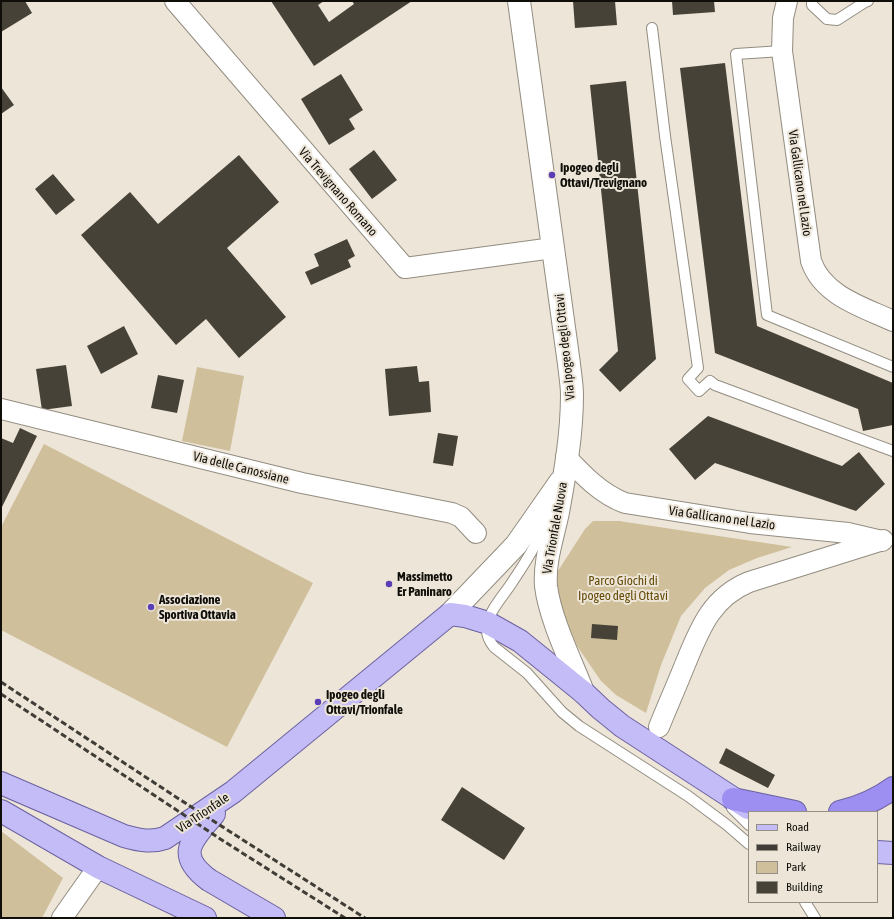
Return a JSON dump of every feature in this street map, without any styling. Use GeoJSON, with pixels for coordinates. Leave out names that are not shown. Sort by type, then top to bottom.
{"type":"FeatureCollection","features":[{"type":"Feature","properties":{"kind":"highway"},"geometry":{"type":"LineString","coordinates":[[844,811],[868,803],[893,788]]}},
{"type":"Feature","properties":{"kind":"highway"},"geometry":{"type":"LineString","coordinates":[[733,799],[790,811]]}},
{"type":"Feature","properties":{"kind":"main road","name":"Via Trionfale Nuova"},"geometry":{"type":"LineString","coordinates":[[450,614],[465,616],[488,623],[528,646],[617,722],[698,777],[752,811]]}},
{"type":"Feature","properties":{"kind":"main road","name":"Via Ipogeo degli Ottavi"},"geometry":{"type":"LineString","coordinates":[[233,792],[450,614]]}},
{"type":"Feature","properties":{"kind":"main road","name":"Via Trionfale"},"geometry":{"type":"LineString","coordinates":[[1,783],[124,836],[148,842],[159,840],[175,832],[233,792]]}},
{"type":"Feature","properties":{"kind":"main road","name":"Via Trionfale"},"geometry":{"type":"LineString","coordinates":[[233,792],[194,838],[189,857],[193,865],[204,876],[274,918]]}},
{"type":"Feature","properties":{"kind":"main road"},"geometry":{"type":"LineString","coordinates":[[1,811],[98,867],[205,918]]}},
{"type":"Feature","properties":{"kind":"main road"},"geometry":{"type":"LineString","coordinates":[[878,852],[893,853]]}},
{"type":"Feature","properties":{"kind":"street","name":"Via Trevignano Romano"},"geometry":{"type":"LineString","coordinates":[[175,1],[405,268],[553,248]]}},
{"type":"Feature","properties":{"kind":"street","name":"Via Ipogeo degli Ottavi"},"geometry":{"type":"LineString","coordinates":[[450,614],[516,545],[565,466],[570,437],[572,394],[568,357],[519,1]]}},
{"type":"Feature","properties":{"kind":"street","name":"Via Gallicano nel Lazio"},"geometry":{"type":"LineString","coordinates":[[787,1],[783,18],[782,50],[811,262],[818,277],[834,292],[863,308],[893,321]]}},
{"type":"Feature","properties":{"kind":"street","name":"Via delle Canossiane"},"geometry":{"type":"LineString","coordinates":[[1,409],[302,483],[452,513],[461,517],[476,533]]}},
{"type":"Feature","properties":{"kind":"street","name":"Via Gallicano nel Lazio"},"geometry":{"type":"LineString","coordinates":[[565,466],[584,476],[598,488],[617,500],[625,503],[750,523],[848,532],[888,539]]}},
{"type":"Feature","properties":{"kind":"street","name":"Via Trionfale Nuova"},"geometry":{"type":"LineString","coordinates":[[565,466],[555,525],[547,560],[546,585],[555,621],[583,692]]}},
{"type":"Feature","properties":{"kind":"street"},"geometry":{"type":"LineString","coordinates":[[659,727],[702,625],[713,609],[728,594],[749,582],[888,539]]}},
{"type":"Feature","properties":{"kind":"street"},"geometry":{"type":"LineString","coordinates":[[62,918],[98,867]]}},
{"type":"Feature","properties":{"kind":"lane"},"geometry":{"type":"LineString","coordinates":[[812,1],[812,5],[827,18],[837,20],[864,2],[868,1]]}},
{"type":"Feature","properties":{"kind":"lane"},"geometry":{"type":"LineString","coordinates":[[652,28],[665,136],[698,368],[688,379],[699,391],[710,381],[715,385],[893,451]]}},
{"type":"Feature","properties":{"kind":"lane"},"geometry":{"type":"LineString","coordinates":[[782,50],[736,54],[767,315],[893,367]]}},
{"type":"Feature","properties":{"kind":"lane","name":"Via Trionfale Nuova"},"geometry":{"type":"LineString","coordinates":[[488,623],[498,603],[537,542],[565,466]]}},
{"type":"Feature","properties":{"kind":"lane"},"geometry":{"type":"LineString","coordinates":[[488,623],[488,637],[494,647],[527,673],[571,720],[697,802],[727,824],[748,843]]}},
{"type":"Feature","properties":{"kind":"lane"},"geometry":{"type":"LineString","coordinates":[[698,777],[748,824]]}},
{"type":"Feature","properties":{"kind":"lane"},"geometry":{"type":"LineString","coordinates":[[806,903],[815,918]]}},
{"type":"Feature","properties":{"kind":"green space"},"geometry":{"type":"Polygon","coordinates":[[[197,367],[244,376],[230,451],[182,441],[197,367]]]}},
{"type":"Feature","properties":{"kind":"green space","name":"Associazione Sportiva Ottavia"},"geometry":{"type":"Polygon","coordinates":[[[44,444],[313,583],[227,747],[1,630],[1,527],[44,444]]]}},
{"type":"Feature","properties":{"kind":"green space","name":"Parco Giochi di Ipogeo degli Ottavi"},"geometry":{"type":"Polygon","coordinates":[[[593,521],[619,521],[792,547],[757,558],[729,570],[705,588],[681,616],[661,665],[646,713],[616,695],[601,681],[577,646],[555,596],[556,574],[585,529],[593,521]]]}},
{"type":"Feature","properties":{"kind":"green space"},"geometry":{"type":"Polygon","coordinates":[[[1,831],[63,878],[42,918],[1,918],[1,831]]]}},
{"type":"Feature","properties":{"kind":"building"},"geometry":{"type":"Polygon","coordinates":[[[1,1],[25,1],[32,13],[1,32],[1,1]]]}},
{"type":"Feature","properties":{"kind":"building"},"geometry":{"type":"Polygon","coordinates":[[[271,1],[324,1],[318,5],[329,22],[354,4],[352,1],[412,1],[314,66],[271,1]]]}},
{"type":"Feature","properties":{"kind":"building"},"geometry":{"type":"Polygon","coordinates":[[[573,1],[615,1],[617,25],[575,28],[573,1]]]}},
{"type":"Feature","properties":{"kind":"building"},"geometry":{"type":"Polygon","coordinates":[[[672,1],[714,1],[715,12],[673,15],[672,1]]]}},
{"type":"Feature","properties":{"kind":"building"},"geometry":{"type":"Polygon","coordinates":[[[725,63],[757,326],[893,383],[893,425],[863,431],[858,409],[715,353],[680,68],[725,63]]]}},
{"type":"Feature","properties":{"kind":"building"},"geometry":{"type":"Polygon","coordinates":[[[341,74],[363,110],[349,119],[355,129],[329,145],[301,99],[341,74]]]}},
{"type":"Feature","properties":{"kind":"building"},"geometry":{"type":"Polygon","coordinates":[[[626,81],[656,359],[620,392],[599,370],[618,351],[590,85],[626,81]]]}},
{"type":"Feature","properties":{"kind":"building"},"geometry":{"type":"Polygon","coordinates":[[[1,87],[14,105],[1,114],[1,87]]]}},
{"type":"Feature","properties":{"kind":"building"},"geometry":{"type":"Polygon","coordinates":[[[374,150],[397,180],[372,199],[349,169],[374,150]]]}},
{"type":"Feature","properties":{"kind":"building"},"geometry":{"type":"Polygon","coordinates":[[[239,155],[279,202],[227,248],[286,317],[239,358],[206,319],[176,345],[81,235],[130,192],[158,224],[239,155]]]}},
{"type":"Feature","properties":{"kind":"building"},"geometry":{"type":"Polygon","coordinates":[[[53,174],[75,200],[56,215],[35,189],[53,174]]]}},
{"type":"Feature","properties":{"kind":"building"},"geometry":{"type":"Polygon","coordinates":[[[347,239],[355,256],[348,260],[351,267],[311,285],[305,272],[319,266],[314,254],[347,239]]]}},
{"type":"Feature","properties":{"kind":"building"},"geometry":{"type":"Polygon","coordinates":[[[124,326],[138,354],[101,374],[87,346],[124,326]]]}},
{"type":"Feature","properties":{"kind":"building"},"geometry":{"type":"Polygon","coordinates":[[[66,365],[72,406],[42,410],[36,369],[66,365]]]}},
{"type":"Feature","properties":{"kind":"building"},"geometry":{"type":"Polygon","coordinates":[[[417,366],[419,382],[429,381],[431,412],[389,416],[385,369],[417,366]]]}},
{"type":"Feature","properties":{"kind":"building"},"geometry":{"type":"Polygon","coordinates":[[[158,375],[184,380],[177,413],[151,408],[158,375]]]}},
{"type":"Feature","properties":{"kind":"building"},"geometry":{"type":"Polygon","coordinates":[[[708,416],[842,466],[859,452],[885,484],[856,511],[715,463],[695,480],[669,449],[708,416]]]}},
{"type":"Feature","properties":{"kind":"building"},"geometry":{"type":"Polygon","coordinates":[[[20,428],[37,436],[1,509],[1,438],[13,443],[20,428]]]}},
{"type":"Feature","properties":{"kind":"building"},"geometry":{"type":"Polygon","coordinates":[[[438,433],[458,436],[453,466],[433,463],[438,433]]]}},
{"type":"Feature","properties":{"kind":"building"},"geometry":{"type":"Polygon","coordinates":[[[592,624],[618,626],[617,640],[591,638],[592,624]]]}},
{"type":"Feature","properties":{"kind":"building"},"geometry":{"type":"Polygon","coordinates":[[[726,748],[775,775],[768,788],[719,763],[726,748]]]}},
{"type":"Feature","properties":{"kind":"building"},"geometry":{"type":"Polygon","coordinates":[[[462,787],[525,828],[504,860],[441,820],[462,787]]]}},
{"type":"Feature","properties":{"kind":"railway"},"geometry":{"type":"LineString","coordinates":[[1,682],[179,799],[365,918]]}},
{"type":"Feature","properties":{"kind":"railway"},"geometry":{"type":"LineString","coordinates":[[1,694],[225,842],[345,918]]}},
{"type":"Feature","properties":{"kind":"place","name":"Ipogeo degli Ottavi/Trevignano"},"geometry":{"type":"Point","coordinates":[552,175]}},
{"type":"Feature","properties":{"kind":"place","name":"Massimetto Er Paninaro"},"geometry":{"type":"Point","coordinates":[389,584]}},
{"type":"Feature","properties":{"kind":"place","name":"Associazione Sportiva Ottavia"},"geometry":{"type":"Point","coordinates":[151,607]}},
{"type":"Feature","properties":{"kind":"place","name":"Ipogeo degli Ottavi/Trionfale"},"geometry":{"type":"Point","coordinates":[318,702]}}]}
